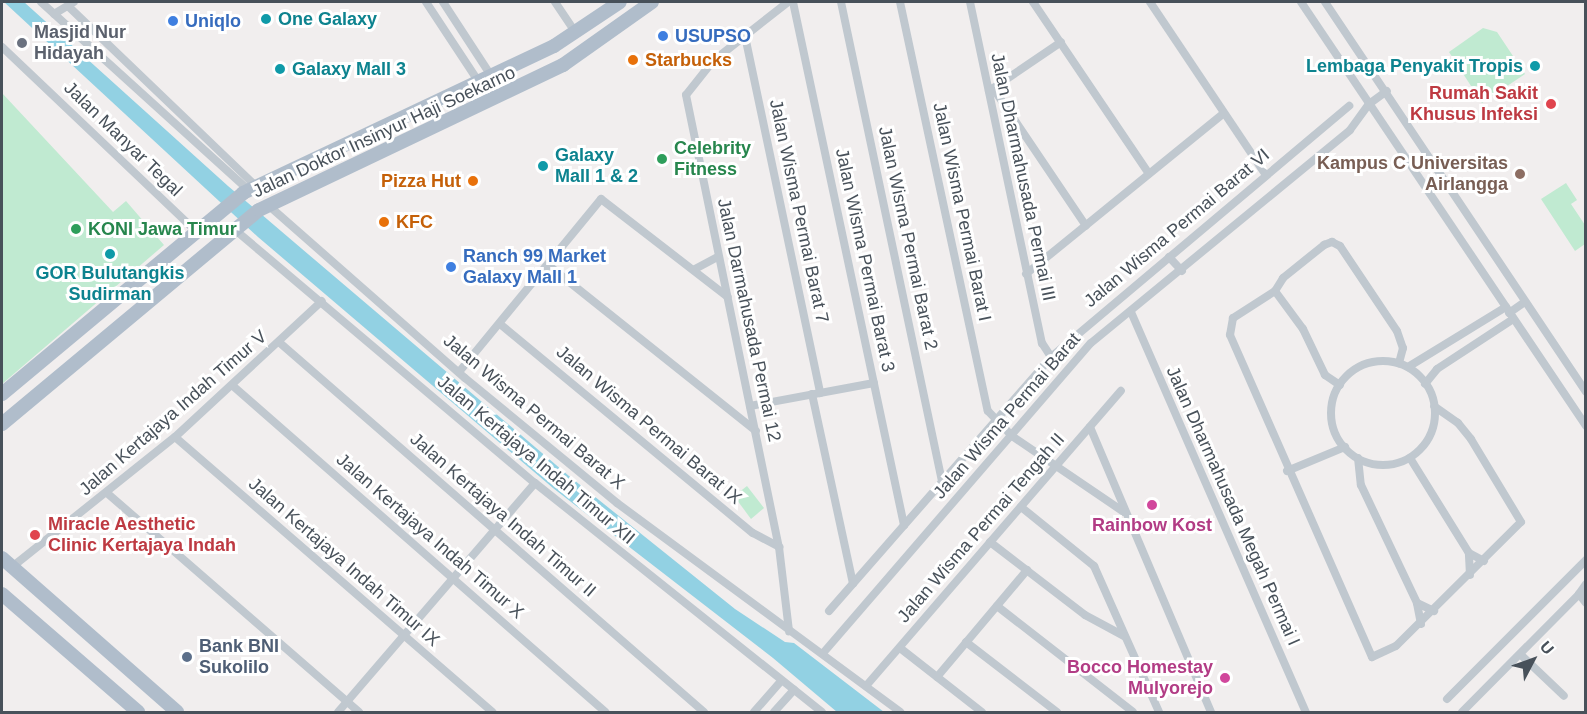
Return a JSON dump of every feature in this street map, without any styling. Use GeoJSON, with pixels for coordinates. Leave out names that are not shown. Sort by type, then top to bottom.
{"type":"FeatureCollection","features":[{"type":"Feature","properties":{"kind":"main road","name":"Jalan Doktor Insinyur Haji Soekarno"},"geometry":{"type":"LineString","coordinates":[[2,394],[66,337],[249,190],[576,33],[620,2]]}},
{"type":"Feature","properties":{"kind":"main road","name":"Jalan Doktor Insinyur Haji Soekarno"},"geometry":{"type":"LineString","coordinates":[[2,424],[196,259],[263,208],[564,65],[652,2]]}},
{"type":"Feature","properties":{"kind":"main road"},"geometry":{"type":"LineString","coordinates":[[128,288],[130,295],[139,297],[171,270],[196,259]]}},
{"type":"Feature","properties":{"kind":"main road"},"geometry":{"type":"LineString","coordinates":[[66,337],[82,335],[108,313],[118,313],[123,322]]}},
{"type":"Feature","properties":{"kind":"main road"},"geometry":{"type":"LineString","coordinates":[[7,563],[177,712]]}},
{"type":"Feature","properties":{"kind":"main road"},"geometry":{"type":"LineString","coordinates":[[2,594],[138,712]]}},
{"type":"Feature","properties":{"kind":"street"},"geometry":{"type":"LineString","coordinates":[[426,2],[484,77]]}},
{"type":"Feature","properties":{"kind":"street"},"geometry":{"type":"LineString","coordinates":[[443,2],[484,77]]}},
{"type":"Feature","properties":{"kind":"street"},"geometry":{"type":"LineString","coordinates":[[555,2],[576,33]]}},
{"type":"Feature","properties":{"kind":"street","name":"Jalan Darmahusada Permai 12"},"geometry":{"type":"LineString","coordinates":[[788,2],[699,75],[686,95],[779,547],[789,631]]}},
{"type":"Feature","properties":{"kind":"street","name":"Jalan Wisma Permai Barat 3"},"geometry":{"type":"LineString","coordinates":[[793,2],[904,525]]}},
{"type":"Feature","properties":{"kind":"street","name":"Jalan Wisma Permai Barat 2"},"geometry":{"type":"LineString","coordinates":[[841,2],[942,481]]}},
{"type":"Feature","properties":{"kind":"street","name":"Jalan Wisma Permai Barat I"},"geometry":{"type":"LineString","coordinates":[[900,2],[985,403],[996,423]]}},
{"type":"Feature","properties":{"kind":"street","name":"Jalan Dharmahusada Permai III"},"geometry":{"type":"LineString","coordinates":[[970,2],[991,90],[1026,274],[1042,343],[1051,357]]}},
{"type":"Feature","properties":{"kind":"street"},"geometry":{"type":"LineString","coordinates":[[1033,2],[1149,174]]}},
{"type":"Feature","properties":{"kind":"street"},"geometry":{"type":"LineString","coordinates":[[1150,2],[1266,175]]}},
{"type":"Feature","properties":{"kind":"street"},"geometry":{"type":"LineString","coordinates":[[1301,2],[1586,426]]}},
{"type":"Feature","properties":{"kind":"street"},"geometry":{"type":"LineString","coordinates":[[1325,2],[1387,91],[1586,392]]}},
{"type":"Feature","properties":{"kind":"street"},"geometry":{"type":"LineString","coordinates":[[46,3],[54,14],[249,190]]}},
{"type":"Feature","properties":{"kind":"street"},"geometry":{"type":"LineString","coordinates":[[54,14],[71,4],[249,190]]}},
{"type":"Feature","properties":{"kind":"street","name":"Jalan Wisma Permai Barat 7"},"geometry":{"type":"LineString","coordinates":[[743,37],[853,584]]}},
{"type":"Feature","properties":{"kind":"street"},"geometry":{"type":"LineString","coordinates":[[1061,42],[991,90],[1086,225]]}},
{"type":"Feature","properties":{"kind":"street","name":"Jalan Manyar Tegal"},"geometry":{"type":"LineString","coordinates":[[2,47],[196,231]]}},
{"type":"Feature","properties":{"kind":"street","name":"Jalan Wisma Permai Barat"},"geometry":{"type":"LineString","coordinates":[[824,652],[1080,355],[1350,130],[1369,104],[1387,91]]}},
{"type":"Feature","properties":{"kind":"street","name":"Jalan Wisma Permai Barat VI"},"geometry":{"type":"LineString","coordinates":[[996,423],[1023,387],[1051,357],[1349,106]]}},
{"type":"Feature","properties":{"kind":"street"},"geometry":{"type":"LineString","coordinates":[[1026,274],[1224,112]]}},
{"type":"Feature","properties":{"kind":"street"},"geometry":{"type":"LineString","coordinates":[[459,372],[601,199],[703,276],[728,298]]}},
{"type":"Feature","properties":{"kind":"street","name":"Jalan Wisma Permai Barat X"},"geometry":{"type":"LineString","coordinates":[[263,208],[617,503],[789,631],[824,652],[900,712]]}},
{"type":"Feature","properties":{"kind":"street","name":"Jalan Kertajaya Indah Timur XII"},"geometry":{"type":"LineString","coordinates":[[236,227],[535,483],[822,712]]}},
{"type":"Feature","properties":{"kind":"street"},"geometry":{"type":"LineString","coordinates":[[1399,363],[1403,348],[1397,331],[1340,246],[1332,242],[1324,245],[1283,278],[1275,291],[1233,318],[1229,327],[1287,471],[1372,657],[1387,653],[1421,624],[1521,522],[1471,439],[1458,423],[1434,406]]}},
{"type":"Feature","properties":{"kind":"street"},"geometry":{"type":"LineString","coordinates":[[695,270],[718,257]]}},
{"type":"Feature","properties":{"kind":"street"},"geometry":{"type":"LineString","coordinates":[[1169,257],[1182,271]]}},
{"type":"Feature","properties":{"kind":"street"},"geometry":{"type":"LineString","coordinates":[[549,265],[756,431]]}},
{"type":"Feature","properties":{"kind":"street"},"geometry":{"type":"LineString","coordinates":[[703,276],[721,267]]}},
{"type":"Feature","properties":{"kind":"street"},"geometry":{"type":"LineString","coordinates":[[1275,291],[1303,329],[1321,368],[1340,385]]}},
{"type":"Feature","properties":{"kind":"street","name":"Jalan Kertajaya Indah Timur V"},"geometry":{"type":"LineString","coordinates":[[7,563],[107,493],[233,386],[322,302]]}},
{"type":"Feature","properties":{"kind":"street"},"geometry":{"type":"LineString","coordinates":[[1425,384],[1437,369],[1525,302]]}},
{"type":"Feature","properties":{"kind":"street","name":"Jalan Dharmahusada Megah Permai I"},"geometry":{"type":"LineString","coordinates":[[1131,312],[1306,712]]}},
{"type":"Feature","properties":{"kind":"street"},"geometry":{"type":"LineString","coordinates":[[1408,367],[1509,313]]}},
{"type":"Feature","properties":{"kind":"street","name":"Jalan Wisma Permai Barat IX"},"geometry":{"type":"LineString","coordinates":[[500,324],[753,533],[779,547]]}},
{"type":"Feature","properties":{"kind":"street","name":"Jalan Kertajaya Indah Timur II"},"geometry":{"type":"LineString","coordinates":[[280,344],[704,712]]}},
{"type":"Feature","properties":{"kind":"street"},"geometry":{"type":"LineString","coordinates":[[1372,362],[1399,363],[1408,367],[1425,384],[1434,406],[1436,422],[1431,437],[1410,458],[1394,465],[1375,465],[1358,458],[1345,447],[1332,417],[1340,385],[1348,374],[1372,362]]}},
{"type":"Feature","properties":{"kind":"street"},"geometry":{"type":"LineString","coordinates":[[750,406],[874,383]]}},
{"type":"Feature","properties":{"kind":"street","name":"Jalan Kertajaya Indah Timur X"},"geometry":{"type":"LineString","coordinates":[[233,386],[606,712]]}},
{"type":"Feature","properties":{"kind":"street","name":"Jalan Wisma Permai Tengah II"},"geometry":{"type":"LineString","coordinates":[[866,686],[1121,392]]}},
{"type":"Feature","properties":{"kind":"street"},"geometry":{"type":"LineString","coordinates":[[829,611],[942,481],[996,423],[1056,467],[1124,512]]}},
{"type":"Feature","properties":{"kind":"street"},"geometry":{"type":"LineString","coordinates":[[1090,428],[1210,712]]}},
{"type":"Feature","properties":{"kind":"street","name":"Jalan Kertajaya Indah Timur IX"},"geometry":{"type":"LineString","coordinates":[[175,436],[492,712]]}},
{"type":"Feature","properties":{"kind":"street"},"geometry":{"type":"LineString","coordinates":[[1287,471],[1345,447]]}},
{"type":"Feature","properties":{"kind":"street"},"geometry":{"type":"LineString","coordinates":[[1358,458],[1360,485],[1417,603],[1421,624]]}},
{"type":"Feature","properties":{"kind":"street"},"geometry":{"type":"LineString","coordinates":[[1410,458],[1469,553],[1470,574]]}},
{"type":"Feature","properties":{"kind":"street"},"geometry":{"type":"LineString","coordinates":[[338,712],[535,483]]}},
{"type":"Feature","properties":{"kind":"street"},"geometry":{"type":"LineString","coordinates":[[107,493],[359,712]]}},
{"type":"Feature","properties":{"kind":"street"},"geometry":{"type":"LineString","coordinates":[[1021,507],[1094,566],[1159,712]]}},
{"type":"Feature","properties":{"kind":"street"},"geometry":{"type":"LineString","coordinates":[[990,542],[1085,615],[1125,636]]}},
{"type":"Feature","properties":{"kind":"street"},"geometry":{"type":"LineString","coordinates":[[1469,553],[1484,561]]}},
{"type":"Feature","properties":{"kind":"street"},"geometry":{"type":"LineString","coordinates":[[1447,699],[1586,560]]}},
{"type":"Feature","properties":{"kind":"street"},"geometry":{"type":"LineString","coordinates":[[937,677],[1026,570]]}},
{"type":"Feature","properties":{"kind":"street"},"geometry":{"type":"LineString","coordinates":[[1464,712],[1521,655],[1586,584]]}},
{"type":"Feature","properties":{"kind":"street"},"geometry":{"type":"LineString","coordinates":[[1579,594],[1586,603]]}},
{"type":"Feature","properties":{"kind":"street"},"geometry":{"type":"LineString","coordinates":[[1417,603],[1434,610]]}},
{"type":"Feature","properties":{"kind":"street"},"geometry":{"type":"LineString","coordinates":[[997,606],[1133,712]]}},
{"type":"Feature","properties":{"kind":"street"},"geometry":{"type":"LineString","coordinates":[[966,642],[1057,712]]}},
{"type":"Feature","properties":{"kind":"street"},"geometry":{"type":"LineString","coordinates":[[900,648],[982,712]]}},
{"type":"Feature","properties":{"kind":"street"},"geometry":{"type":"LineString","coordinates":[[1521,655],[1564,696]]}},
{"type":"Feature","properties":{"kind":"street"},"geometry":{"type":"LineString","coordinates":[[754,712],[781,681]]}},
{"type":"Feature","properties":{"kind":"street"},"geometry":{"type":"LineString","coordinates":[[774,712],[794,690]]}},
{"type":"Feature","properties":{"kind":"green space"},"geometry":{"type":"Polygon","coordinates":[[[1483,28],[1497,32],[1525,74],[1482,103],[1449,52],[1483,28]]]}},
{"type":"Feature","properties":{"kind":"green space","name":"KONI Jawa Timur"},"geometry":{"type":"Polygon","coordinates":[[[2,93],[113,212],[126,201],[164,245],[2,384],[2,93]]]}},
{"type":"Feature","properties":{"kind":"green space"},"geometry":{"type":"Polygon","coordinates":[[[1566,183],[1577,200],[1571,204],[1585,225],[1585,244],[1575,251],[1541,199],[1566,183]]]}},
{"type":"Feature","properties":{"kind":"green space"},"geometry":{"type":"Polygon","coordinates":[[[747,486],[764,508],[751,519],[734,496],[747,486]]]}},
{"type":"Feature","properties":{"kind":"water"},"geometry":{"type":"Polygon","coordinates":[[[4,2],[24,2],[228,186],[569,476],[735,609],[785,642],[794,643],[884,712],[837,712],[773,658],[553,488],[258,237],[4,2]]]}},
{"type":"Feature","properties":{"kind":"place","name":"One Galaxy"},"geometry":{"type":"Point","coordinates":[266,19]}},
{"type":"Feature","properties":{"kind":"place","name":"Uniqlo"},"geometry":{"type":"Point","coordinates":[173,21]}},
{"type":"Feature","properties":{"kind":"place","name":"USUPSO"},"geometry":{"type":"Point","coordinates":[663,36]}},
{"type":"Feature","properties":{"kind":"place","name":"Masjid Nur Hidayah"},"geometry":{"type":"Point","coordinates":[22,43]}},
{"type":"Feature","properties":{"kind":"place","name":"Starbucks"},"geometry":{"type":"Point","coordinates":[633,60]}},
{"type":"Feature","properties":{"kind":"place","name":"Lembaga Penyakit Tropis"},"geometry":{"type":"Point","coordinates":[1535,66]}},
{"type":"Feature","properties":{"kind":"place","name":"Galaxy Mall 3"},"geometry":{"type":"Point","coordinates":[280,69]}},
{"type":"Feature","properties":{"kind":"place","name":"Rumah Sakit Khusus Infeksi"},"geometry":{"type":"Point","coordinates":[1551,104]}},
{"type":"Feature","properties":{"kind":"place","name":"Celebrity Fitness"},"geometry":{"type":"Point","coordinates":[662,159]}},
{"type":"Feature","properties":{"kind":"place","name":"Galaxy Mall 1 & 2"},"geometry":{"type":"Point","coordinates":[543,166]}},
{"type":"Feature","properties":{"kind":"place","name":"Kampus C Universitas Airlangga"},"geometry":{"type":"Point","coordinates":[1520,174]}},
{"type":"Feature","properties":{"kind":"place","name":"Pizza Hut"},"geometry":{"type":"Point","coordinates":[473,181]}},
{"type":"Feature","properties":{"kind":"place","name":"KFC"},"geometry":{"type":"Point","coordinates":[384,222]}},
{"type":"Feature","properties":{"kind":"place","name":"KONI Jawa Timur"},"geometry":{"type":"Point","coordinates":[76,229]}},
{"type":"Feature","properties":{"kind":"place","name":"GOR Bulutangkis Sudirman"},"geometry":{"type":"Point","coordinates":[110,254]}},
{"type":"Feature","properties":{"kind":"place","name":"Ranch 99 Market Galaxy Mall 1"},"geometry":{"type":"Point","coordinates":[451,267]}},
{"type":"Feature","properties":{"kind":"place","name":"Rainbow Kost"},"geometry":{"type":"Point","coordinates":[1152,505]}},
{"type":"Feature","properties":{"kind":"place","name":"Miracle Aesthetic Clinic Kertajaya Indah"},"geometry":{"type":"Point","coordinates":[35,535]}},
{"type":"Feature","properties":{"kind":"place","name":"Bank BNI Sukolilo"},"geometry":{"type":"Point","coordinates":[187,657]}},
{"type":"Feature","properties":{"kind":"place","name":"Bocco Homestay Mulyorejo"},"geometry":{"type":"Point","coordinates":[1225,678]}}]}
